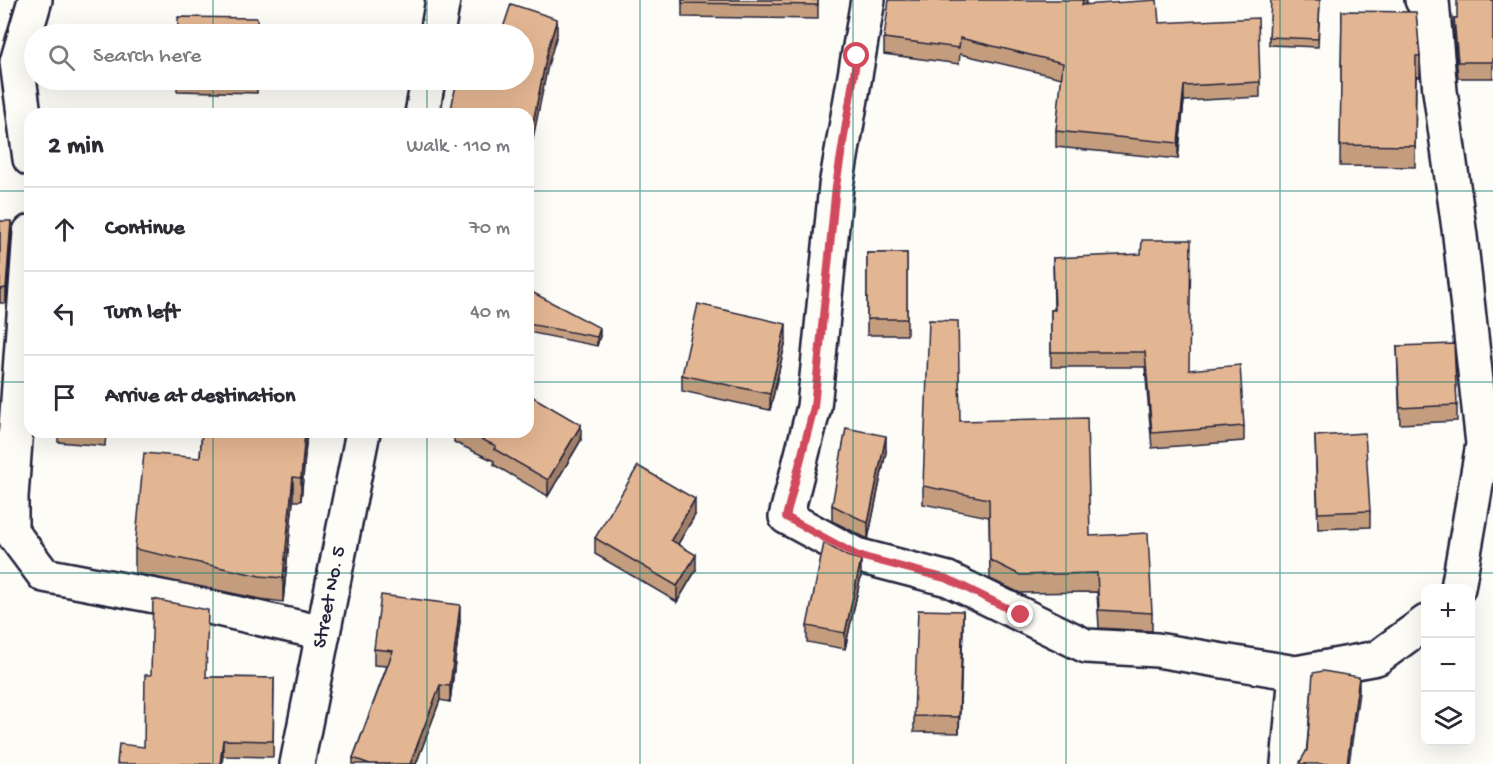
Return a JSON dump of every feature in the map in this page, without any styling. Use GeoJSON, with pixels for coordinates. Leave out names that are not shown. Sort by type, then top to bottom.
{"type":"FeatureCollection","features":[{"type":"Feature","properties":{"kind":"street"},"geometry":{"type":"LineString","coordinates":[[28,24],[35,0]]}},
{"type":"Feature","properties":{"kind":"street"},"geometry":{"type":"LineString","coordinates":[[439,24],[443,0]]}},
{"type":"Feature","properties":{"kind":"street"},"geometry":{"type":"LineString","coordinates":[[868,0],[836,186],[814,407],[786,517],[856,555],[948,579],[1086,646],[1156,650],[1296,673],[1377,658],[1421,625]]}},
{"type":"Feature","properties":{"kind":"street"},"geometry":{"type":"LineString","coordinates":[[1429,0],[1460,236],[1483,444],[1459,584]]}},
{"type":"Feature","properties":{"kind":"street"},"geometry":{"type":"LineString","coordinates":[[24,38],[17,62],[24,114]]}},
{"type":"Feature","properties":{"kind":"street"},"geometry":{"type":"LineString","coordinates":[[423,108],[426,90]]}},
{"type":"Feature","properties":{"kind":"street"},"geometry":{"type":"LineString","coordinates":[[24,316],[11,497],[11,531],[44,575],[323,633]]}},
{"type":"Feature","properties":{"kind":"street","name":"Street No. 5"},"geometry":{"type":"LineString","coordinates":[[297,764],[362,438]]}},
{"type":"Feature","properties":{"kind":"street"},"geometry":{"type":"LineString","coordinates":[[1288,764],[1296,673]]}},
{"type":"Feature","properties":{"kind":"building"},"geometry":{"type":"Polygon","coordinates":[[[682,0],[818,0],[818,5],[682,3],[682,0]]]}},
{"type":"Feature","properties":{"kind":"building"},"geometry":{"type":"Polygon","coordinates":[[[889,0],[1083,0],[1082,5],[1157,0],[1159,23],[1258,18],[1260,82],[1184,86],[1178,143],[1056,131],[1063,63],[960,38],[959,48],[884,38],[889,0]]]}},
{"type":"Feature","properties":{"kind":"building"},"geometry":{"type":"Polygon","coordinates":[[[1271,0],[1320,0],[1318,39],[1269,37],[1271,0]]]}},
{"type":"Feature","properties":{"kind":"building"},"geometry":{"type":"Polygon","coordinates":[[[1457,0],[1493,0],[1493,62],[1458,62],[1454,18],[1457,18],[1457,0]]]}},
{"type":"Feature","properties":{"kind":"building"},"geometry":{"type":"Polygon","coordinates":[[[511,4],[557,19],[548,49],[534,118],[534,108],[451,108],[455,90],[534,90],[534,24],[504,24],[511,4]]]}},
{"type":"Feature","properties":{"kind":"building"},"geometry":{"type":"Polygon","coordinates":[[[1342,11],[1416,12],[1420,56],[1416,56],[1415,146],[1340,145],[1342,11]]]}},
{"type":"Feature","properties":{"kind":"building"},"geometry":{"type":"Polygon","coordinates":[[[178,17],[257,18],[257,24],[178,24],[178,17]]]}},
{"type":"Feature","properties":{"kind":"building"},"geometry":{"type":"Polygon","coordinates":[[[0,221],[11,221],[6,288],[0,289],[0,221]]]}},
{"type":"Feature","properties":{"kind":"building"},"geometry":{"type":"Polygon","coordinates":[[[1142,240],[1191,240],[1189,370],[1240,365],[1244,426],[1152,433],[1145,352],[1051,352],[1051,310],[1055,310],[1053,258],[1141,254],[1142,240]]]}},
{"type":"Feature","properties":{"kind":"building"},"geometry":{"type":"Polygon","coordinates":[[[867,253],[907,253],[907,319],[867,319],[867,253]]]}},
{"type":"Feature","properties":{"kind":"building"},"geometry":{"type":"Polygon","coordinates":[[[534,293],[600,328],[597,337],[534,325],[534,293]]]}},
{"type":"Feature","properties":{"kind":"building"},"geometry":{"type":"Polygon","coordinates":[[[698,304],[786,324],[770,394],[682,375],[698,304]]]}},
{"type":"Feature","properties":{"kind":"building"},"geometry":{"type":"Polygon","coordinates":[[[929,320],[958,321],[960,421],[1087,418],[1090,536],[1148,533],[1152,613],[1099,610],[1097,573],[1020,575],[990,560],[989,499],[923,486],[929,320]]]}},
{"type":"Feature","properties":{"kind":"building"},"geometry":{"type":"Polygon","coordinates":[[[1454,344],[1457,405],[1400,408],[1397,346],[1454,344]]]}},
{"type":"Feature","properties":{"kind":"building"},"geometry":{"type":"Polygon","coordinates":[[[534,398],[581,425],[548,480],[494,449],[496,446],[479,438],[534,438],[534,398]]]}},
{"type":"Feature","properties":{"kind":"building"},"geometry":{"type":"Polygon","coordinates":[[[846,428],[886,436],[868,523],[832,505],[846,428]]]}},
{"type":"Feature","properties":{"kind":"building"},"geometry":{"type":"Polygon","coordinates":[[[1365,433],[1370,511],[1318,513],[1315,436],[1365,433]]]}},
{"type":"Feature","properties":{"kind":"building"},"geometry":{"type":"Polygon","coordinates":[[[202,438],[304,438],[301,478],[293,477],[283,578],[260,576],[135,549],[144,453],[200,458],[202,438]]]}},
{"type":"Feature","properties":{"kind":"building"},"geometry":{"type":"Polygon","coordinates":[[[638,466],[695,499],[671,540],[696,555],[677,586],[595,538],[638,466]]]}},
{"type":"Feature","properties":{"kind":"building"},"geometry":{"type":"Polygon","coordinates":[[[824,543],[847,556],[861,560],[845,633],[807,626],[824,543]]]}},
{"type":"Feature","properties":{"kind":"building"},"geometry":{"type":"Polygon","coordinates":[[[381,595],[460,605],[450,686],[440,685],[410,764],[370,764],[353,758],[393,651],[374,649],[381,595]]]}},
{"type":"Feature","properties":{"kind":"building"},"geometry":{"type":"Polygon","coordinates":[[[153,599],[208,610],[206,677],[274,678],[273,741],[223,740],[220,764],[117,764],[119,744],[144,747],[145,675],[151,675],[153,599]]]}},
{"type":"Feature","properties":{"kind":"building"},"geometry":{"type":"Polygon","coordinates":[[[918,610],[963,611],[959,717],[914,716],[918,610]]]}},
{"type":"Feature","properties":{"kind":"building"},"geometry":{"type":"Polygon","coordinates":[[[1323,671],[1359,677],[1347,764],[1300,764],[1307,750],[1313,673],[1323,671]]]}},
{"type":"Feature","properties":{"kind":"route"},"geometry":{"type":"LineString","coordinates":[[857,56],[836,186],[814,407],[786,517],[856,555],[948,579],[1021,615]]}}]}
